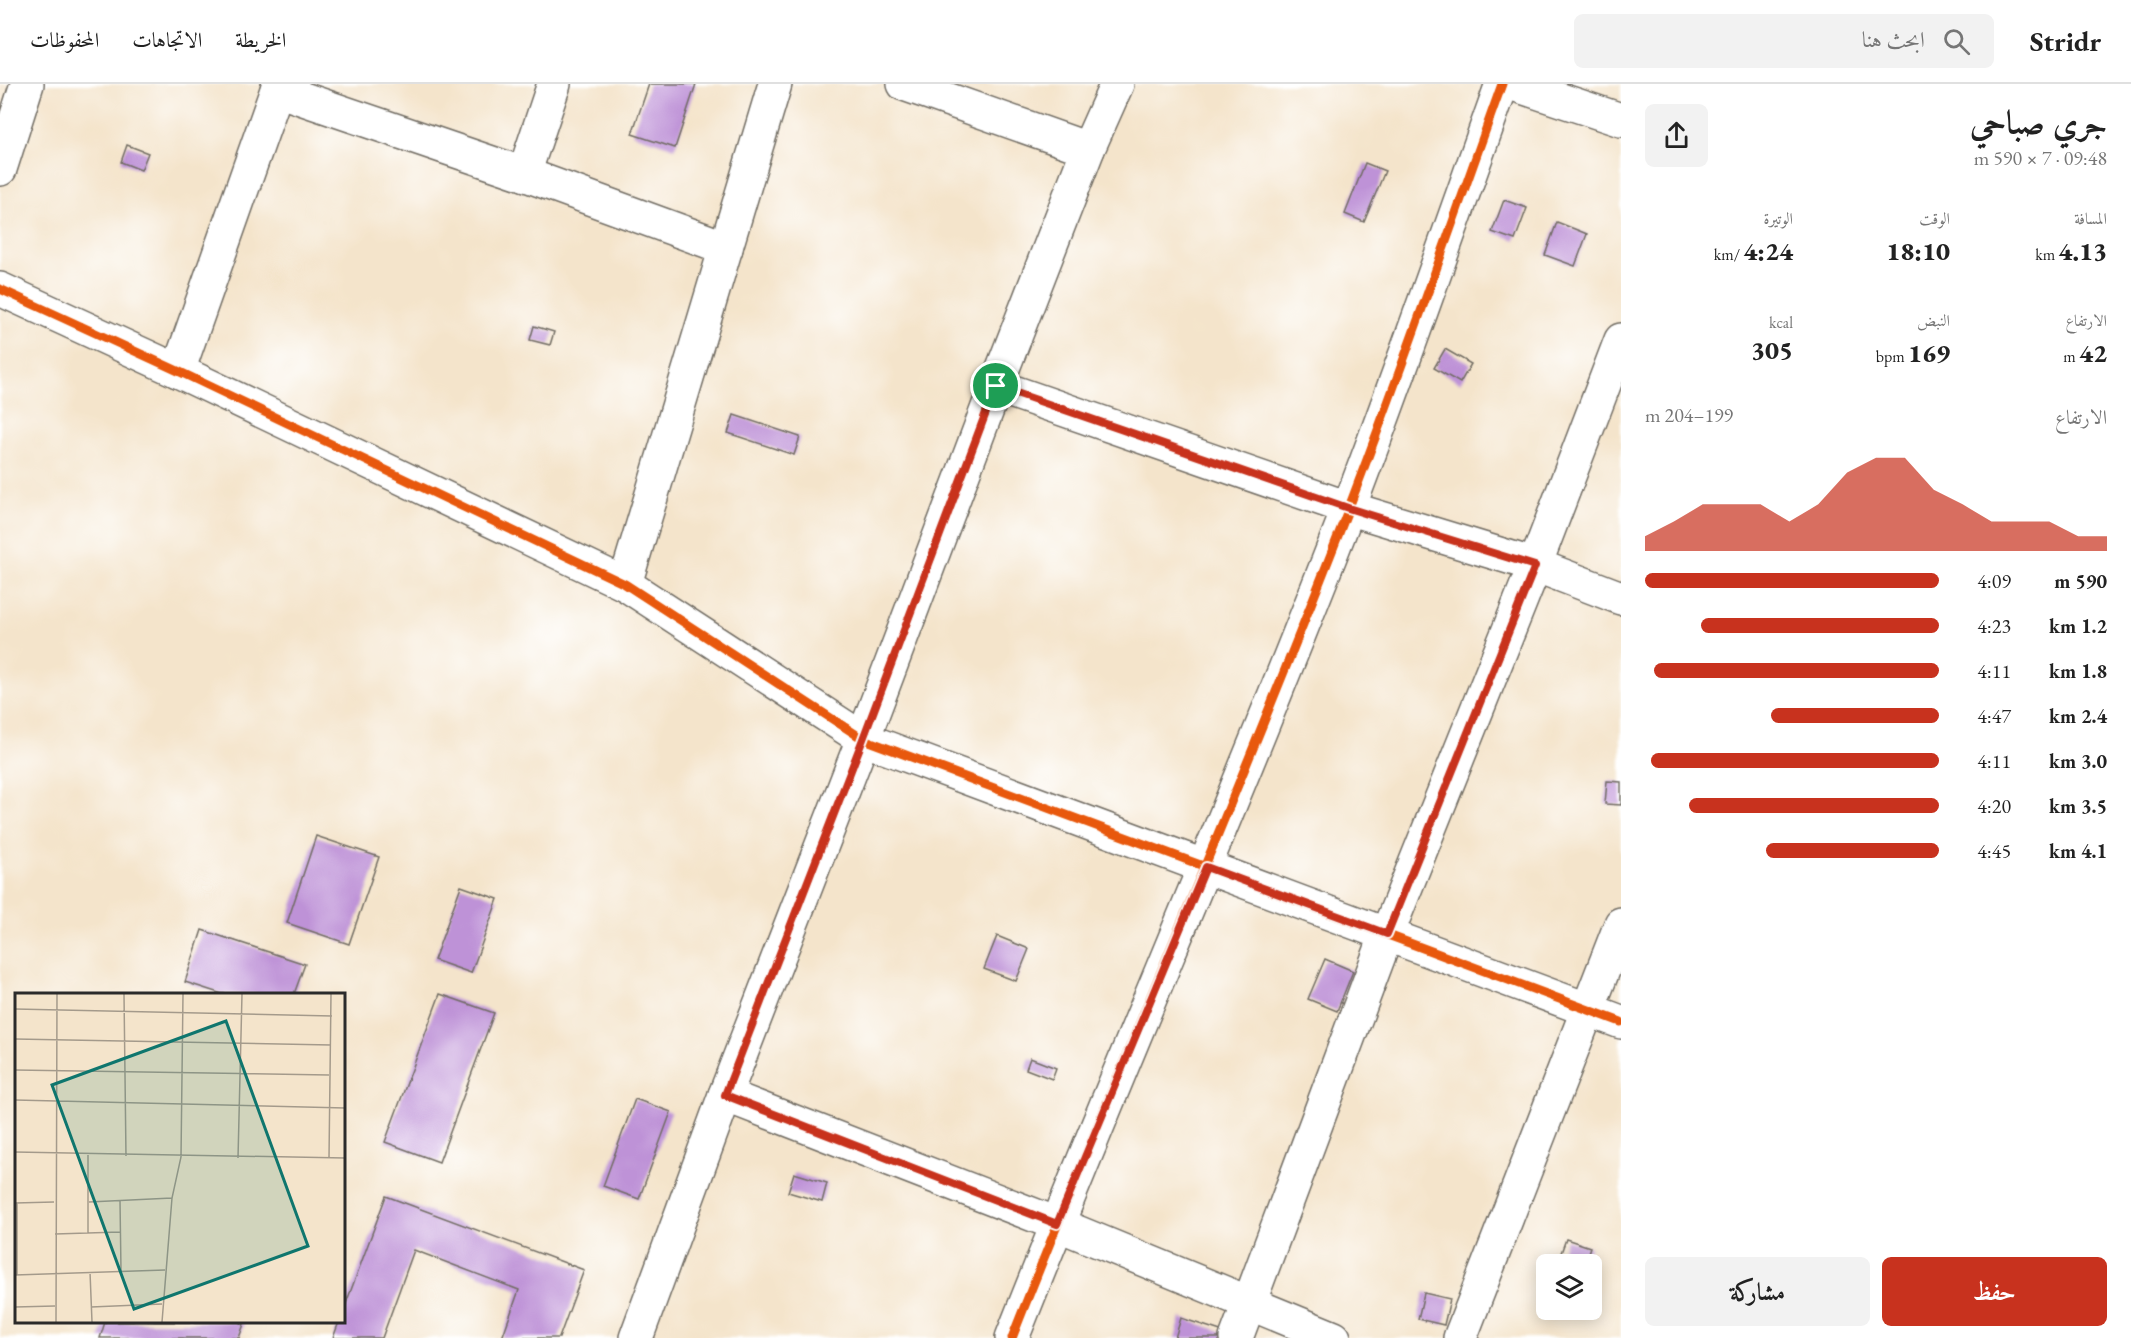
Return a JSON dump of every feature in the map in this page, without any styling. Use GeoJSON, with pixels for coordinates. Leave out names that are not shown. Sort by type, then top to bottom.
{"type":"FeatureCollection","features":[{"type":"Feature","properties":{"kind":"street"},"geometry":{"type":"LineString","coordinates":[[0,170],[27,84]]}},
{"type":"Feature","properties":{"kind":"street"},"geometry":{"type":"LineString","coordinates":[[524,174],[554,84]]}},
{"type":"Feature","properties":{"kind":"street"},"geometry":{"type":"LineString","coordinates":[[625,584],[775,84]]}},
{"type":"Feature","properties":{"kind":"street"},"geometry":{"type":"LineString","coordinates":[[904,84],[1088,149]]}},
{"type":"Feature","properties":{"kind":"street"},"geometry":{"type":"LineString","coordinates":[[636,1338],[725,1095],[996,386],[1088,149],[1117,84]]}},
{"type":"Feature","properties":{"kind":"street"},"geometry":{"type":"LineString","coordinates":[[1012,1338],[1057,1224],[1206,867],[1348,508],[1502,84]]}},
{"type":"Feature","properties":{"kind":"street"},"geometry":{"type":"LineString","coordinates":[[1513,84],[1621,120]]}},
{"type":"Feature","properties":{"kind":"street"},"geometry":{"type":"LineString","coordinates":[[178,371],[278,87],[726,248]]}},
{"type":"Feature","properties":{"kind":"street"},"geometry":{"type":"LineString","coordinates":[[0,289],[178,371],[625,584],[863,739],[1621,1022]]}},
{"type":"Feature","properties":{"kind":"street"},"geometry":{"type":"LineString","coordinates":[[1236,1338],[1387,934],[1535,566],[1621,340]]}},
{"type":"Feature","properties":{"kind":"street"},"geometry":{"type":"LineString","coordinates":[[996,386],[1348,508],[1535,566],[1621,598]]}},
{"type":"Feature","properties":{"kind":"street"},"geometry":{"type":"LineString","coordinates":[[1460,1338],[1621,924]]}},
{"type":"Feature","properties":{"kind":"street"},"geometry":{"type":"LineString","coordinates":[[725,1095],[1057,1224],[1249,1305],[1334,1338]]}},
{"type":"Feature","properties":{"kind":"building"},"geometry":{"type":"Polygon","coordinates":[[[649,84],[696,84],[675,148],[632,134],[649,84]]]}},
{"type":"Feature","properties":{"kind":"building"},"geometry":{"type":"Polygon","coordinates":[[[127,145],[148,153],[141,170],[121,162],[127,145]]]}},
{"type":"Feature","properties":{"kind":"building"},"geometry":{"type":"Polygon","coordinates":[[[1365,163],[1385,171],[1364,222],[1345,214],[1365,163]]]}},
{"type":"Feature","properties":{"kind":"building"},"geometry":{"type":"Polygon","coordinates":[[[1504,200],[1527,208],[1515,240],[1492,232],[1504,200]]]}},
{"type":"Feature","properties":{"kind":"building"},"geometry":{"type":"Polygon","coordinates":[[[1557,222],[1587,234],[1575,266],[1545,255],[1557,222]]]}},
{"type":"Feature","properties":{"kind":"building"},"geometry":{"type":"Polygon","coordinates":[[[534,326],[554,332],[550,345],[530,340],[534,326]]]}},
{"type":"Feature","properties":{"kind":"building"},"geometry":{"type":"Polygon","coordinates":[[[1445,349],[1471,364],[1460,383],[1434,368],[1445,349]]]}},
{"type":"Feature","properties":{"kind":"building"},"geometry":{"type":"Polygon","coordinates":[[[734,415],[800,437],[794,455],[728,433],[734,415]]]}},
{"type":"Feature","properties":{"kind":"building"},"geometry":{"type":"Polygon","coordinates":[[[1607,781],[1621,782],[1621,805],[1605,804],[1607,781]]]}},
{"type":"Feature","properties":{"kind":"building"},"geometry":{"type":"Polygon","coordinates":[[[316,836],[379,857],[349,944],[287,923],[316,836]]]}},
{"type":"Feature","properties":{"kind":"building"},"geometry":{"type":"Polygon","coordinates":[[[461,886],[498,899],[471,973],[434,960],[461,886]]]}},
{"type":"Feature","properties":{"kind":"building"},"geometry":{"type":"Polygon","coordinates":[[[202,930],[305,964],[294,993],[219,993],[185,982],[202,930]]]}},
{"type":"Feature","properties":{"kind":"building"},"geometry":{"type":"Polygon","coordinates":[[[997,936],[1029,949],[1016,981],[984,969],[997,936]]]}},
{"type":"Feature","properties":{"kind":"building"},"geometry":{"type":"Polygon","coordinates":[[[1325,959],[1353,971],[1337,1011],[1308,999],[1325,959]]]}},
{"type":"Feature","properties":{"kind":"building"},"geometry":{"type":"Polygon","coordinates":[[[440,994],[494,1013],[439,1162],[385,1142],[440,994]]]}},
{"type":"Feature","properties":{"kind":"building"},"geometry":{"type":"Polygon","coordinates":[[[1030,1058],[1056,1068],[1052,1079],[1026,1069],[1030,1058]]]}},
{"type":"Feature","properties":{"kind":"building"},"geometry":{"type":"Polygon","coordinates":[[[635,1099],[671,1112],[639,1199],[603,1186],[635,1099]]]}},
{"type":"Feature","properties":{"kind":"building"},"geometry":{"type":"Polygon","coordinates":[[[794,1173],[827,1183],[822,1202],[788,1192],[794,1173]]]}},
{"type":"Feature","properties":{"kind":"building"},"geometry":{"type":"Polygon","coordinates":[[[386,1196],[584,1270],[559,1338],[502,1338],[519,1290],[414,1250],[382,1338],[333,1338],[339,1323],[345,1323],[345,1306],[386,1196]]]}},
{"type":"Feature","properties":{"kind":"building"},"geometry":{"type":"Polygon","coordinates":[[[1566,1239],[1590,1247],[1588,1254],[1561,1254],[1566,1239]]]}},
{"type":"Feature","properties":{"kind":"building"},"geometry":{"type":"Polygon","coordinates":[[[1424,1293],[1450,1299],[1444,1325],[1418,1319],[1424,1293]]]}},
{"type":"Feature","properties":{"kind":"building"},"geometry":{"type":"Polygon","coordinates":[[[1181,1318],[1242,1338],[1175,1338],[1181,1318]]]}},
{"type":"Feature","properties":{"kind":"building"},"geometry":{"type":"Polygon","coordinates":[[[105,1323],[244,1324],[239,1338],[100,1338],[105,1323]]]}},
{"type":"Feature","properties":{"kind":"cycle path"},"geometry":{"type":"LineString","coordinates":[[1012,1338],[1266,718],[1348,510],[1502,84]]}},
{"type":"Feature","properties":{"kind":"cycle path"},"geometry":{"type":"LineString","coordinates":[[0,289],[178,371],[625,584],[863,739],[1621,1022]]}},
{"type":"Feature","properties":{"kind":"route"},"geometry":{"type":"LineString","coordinates":[[996,386],[1348,508],[1535,566],[1387,934],[1206,867],[1057,1224],[725,1095],[996,386]]}}]}
